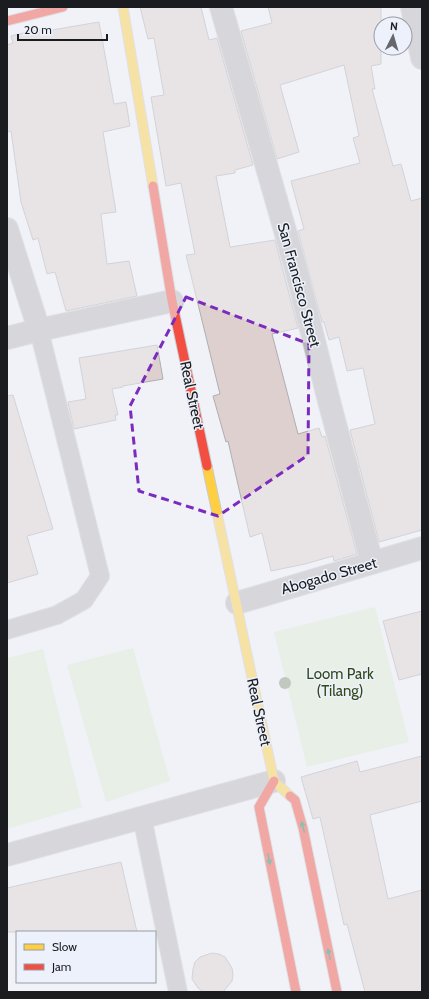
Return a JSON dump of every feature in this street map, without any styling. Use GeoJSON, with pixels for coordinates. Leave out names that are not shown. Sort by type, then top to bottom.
{"type":"FeatureCollection","features":[{"type":"Feature","properties":{"kind":"main road"},"geometry":{"type":"LineString","coordinates":[[7,21],[63,7]]}},
{"type":"Feature","properties":{"kind":"main road","name":"Real Street"},"geometry":{"type":"LineString","coordinates":[[123,7],[172,301],[274,781]]}},
{"type":"Feature","properties":{"kind":"main road"},"geometry":{"type":"LineString","coordinates":[[296,992],[259,807],[274,781],[295,800],[303,828],[337,992]]}},
{"type":"Feature","properties":{"kind":"street","name":"San Francisco Street"},"geometry":{"type":"LineString","coordinates":[[221,7],[296,269],[372,563]]}},
{"type":"Feature","properties":{"kind":"street"},"geometry":{"type":"LineString","coordinates":[[412,7],[422,58]]}},
{"type":"Feature","properties":{"kind":"street"},"geometry":{"type":"LineString","coordinates":[[7,229],[39,330]]}},
{"type":"Feature","properties":{"kind":"street"},"geometry":{"type":"LineString","coordinates":[[7,338],[172,301]]}},
{"type":"Feature","properties":{"kind":"street","name":"Abogado Street"},"geometry":{"type":"LineString","coordinates":[[236,603],[422,548]]}},
{"type":"Feature","properties":{"kind":"street"},"geometry":{"type":"LineString","coordinates":[[7,855],[274,781]]}},
{"type":"Feature","properties":{"kind":"lane"},"geometry":{"type":"LineString","coordinates":[[7,630],[57,615],[84,600],[100,576],[39,330]]}},
{"type":"Feature","properties":{"kind":"lane"},"geometry":{"type":"LineString","coordinates":[[142,817],[178,992]]}},
{"type":"Feature","properties":{"kind":"highlighted area"},"geometry":{"type":"Polygon","coordinates":[[[186,297],[309,344],[308,455],[218,516],[139,491],[130,406],[186,297]]]}},
{"type":"Feature","properties":{"kind":"green space","name":"Loom Park (Tilang)"},"geometry":{"type":"Polygon","coordinates":[[[375,607],[409,742],[307,767],[274,632],[375,607]]]}},
{"type":"Feature","properties":{"kind":"green space"},"geometry":{"type":"Polygon","coordinates":[[[133,648],[170,781],[106,802],[67,665],[133,648]]]}},
{"type":"Feature","properties":{"kind":"green space"},"geometry":{"type":"Polygon","coordinates":[[[43,649],[82,807],[7,829],[7,658],[43,649]]]}},
{"type":"Feature","properties":{"kind":"building"},"geometry":{"type":"Polygon","coordinates":[[[140,7],[201,7],[209,40],[217,38],[253,165],[235,170],[235,173],[216,176],[230,247],[275,240],[298,328],[272,334],[298,434],[319,428],[322,437],[325,436],[357,554],[334,561],[333,556],[271,571],[262,533],[250,537],[228,441],[226,442],[213,396],[220,394],[186,255],[195,254],[181,183],[166,186],[151,97],[164,95],[154,38],[148,39],[140,7]]]}},
{"type":"Feature","properties":{"kind":"building"},"geometry":{"type":"Polygon","coordinates":[[[268,7],[381,7],[381,16],[373,16],[373,56],[381,56],[381,64],[371,66],[375,89],[372,89],[393,166],[401,164],[411,201],[422,198],[422,530],[379,542],[350,430],[375,424],[363,368],[347,371],[339,337],[329,340],[324,322],[322,322],[298,231],[304,229],[291,181],[360,163],[353,138],[359,136],[344,65],[280,85],[299,152],[277,159],[241,31],[272,23],[268,7]]]}},
{"type":"Feature","properties":{"kind":"building"},"geometry":{"type":"Polygon","coordinates":[[[99,22],[114,104],[126,102],[130,126],[103,132],[116,212],[101,214],[107,264],[129,261],[137,296],[66,311],[55,272],[47,274],[38,238],[33,240],[21,202],[11,131],[7,132],[7,45],[13,43],[11,36],[45,28],[46,31],[99,22]]]}},
{"type":"Feature","properties":{"kind":"building"},"geometry":{"type":"Polygon","coordinates":[[[157,345],[163,379],[112,389],[118,415],[115,415],[116,420],[74,429],[68,402],[86,399],[79,358],[157,345]]]}},
{"type":"Feature","properties":{"kind":"building"},"geometry":{"type":"Polygon","coordinates":[[[13,395],[53,529],[27,536],[38,574],[7,583],[7,396],[13,395]]]}},
{"type":"Feature","properties":{"kind":"building"},"geometry":{"type":"Polygon","coordinates":[[[422,611],[422,674],[399,680],[383,621],[422,611]]]}},
{"type":"Feature","properties":{"kind":"building"},"geometry":{"type":"Polygon","coordinates":[[[422,756],[422,801],[370,815],[388,899],[422,890],[422,992],[365,992],[347,924],[344,925],[320,817],[313,819],[301,777],[357,761],[360,772],[422,756]]]}},
{"type":"Feature","properties":{"kind":"building"},"geometry":{"type":"Polygon","coordinates":[[[121,862],[137,931],[7,932],[7,888],[121,862]]]}},
{"type":"Feature","properties":{"kind":"building"},"geometry":{"type":"Polygon","coordinates":[[[212,953],[225,957],[232,968],[232,981],[223,992],[204,992],[198,988],[192,979],[195,962],[200,957],[212,953]]]}},
{"type":"Feature","properties":{"kind":"traffic: slow"},"geometry":{"type":"LineString","coordinates":[[123,7],[153,186]]}},
{"type":"Feature","properties":{"kind":"traffic: slow"},"geometry":{"type":"LineString","coordinates":[[207,466],[274,781],[290,796]]}},
{"type":"Feature","properties":{"kind":"traffic: jam"},"geometry":{"type":"LineString","coordinates":[[7,21],[63,7]]}},
{"type":"Feature","properties":{"kind":"traffic: jam"},"geometry":{"type":"LineString","coordinates":[[153,186],[172,301],[207,466]]}},
{"type":"Feature","properties":{"kind":"traffic: jam"},"geometry":{"type":"LineString","coordinates":[[274,781],[259,807],[296,992]]}},
{"type":"Feature","properties":{"kind":"traffic: jam"},"geometry":{"type":"LineString","coordinates":[[290,796],[295,800],[303,828],[337,992]]}}]}
